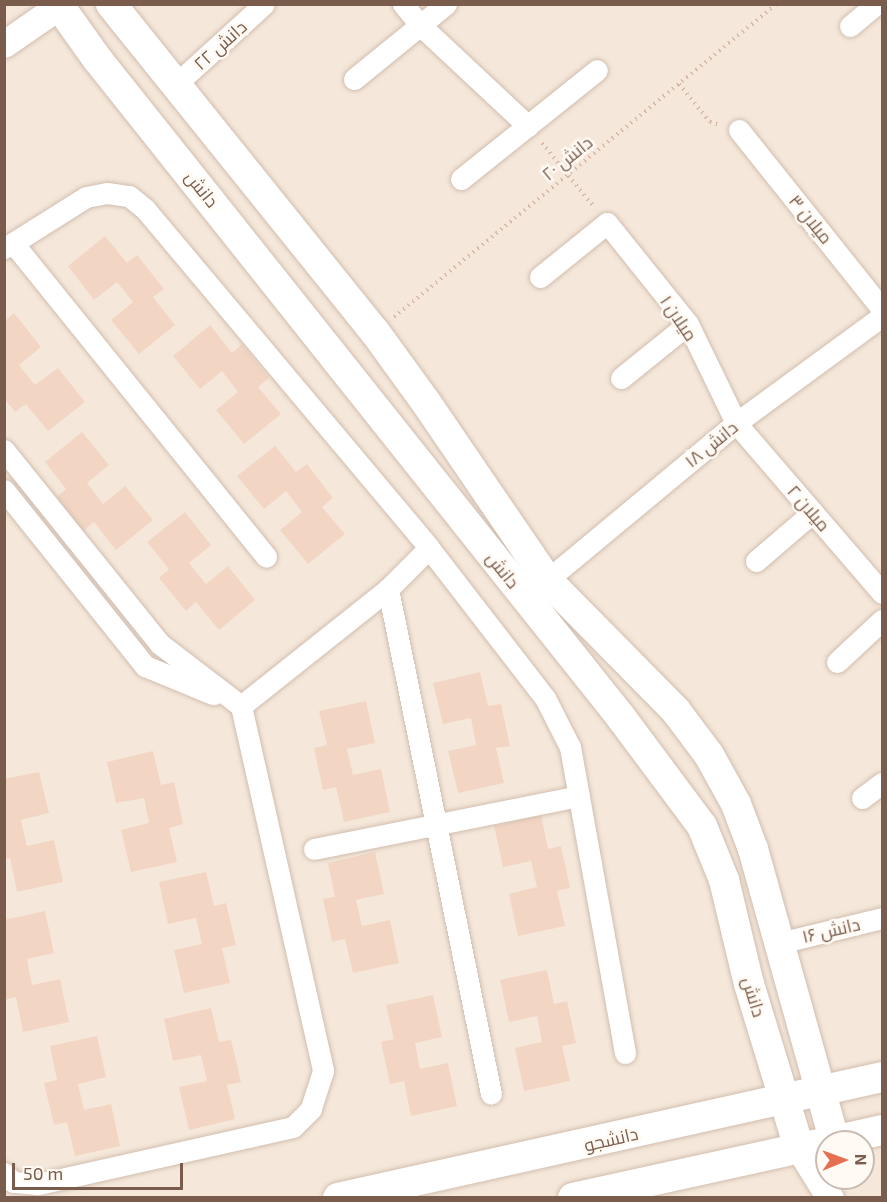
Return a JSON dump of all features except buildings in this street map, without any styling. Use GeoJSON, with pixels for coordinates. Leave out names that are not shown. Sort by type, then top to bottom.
{"type":"FeatureCollection","features":[{"type":"Feature","properties":{"kind":"main road","name":"دانش"},"geometry":{"type":"LineString","coordinates":[[111,4],[375,332],[547,580],[676,711],[709,755],[743,822],[780,943],[831,1130]]}},
{"type":"Feature","properties":{"kind":"main road","name":"دانش"},"geometry":{"type":"LineString","coordinates":[[58,5],[98,60],[620,716],[702,826],[724,880],[749,984],[799,1148]]}},
{"type":"Feature","properties":{"kind":"main road"},"geometry":{"type":"LineString","coordinates":[[388,425],[425,401]]}},
{"type":"Feature","properties":{"kind":"main road","name":"دانشجو"},"geometry":{"type":"LineString","coordinates":[[338,1197],[882,1077]]}},
{"type":"Feature","properties":{"kind":"main road"},"geometry":{"type":"LineString","coordinates":[[573,1197],[815,1145]]}},
{"type":"Feature","properties":{"kind":"street","name":"دانش ۲۲"},"geometry":{"type":"LineString","coordinates":[[175,85],[264,4]]}},
{"type":"Feature","properties":{"kind":"street"},"geometry":{"type":"LineString","coordinates":[[403,4],[420,25],[528,126]]}},
{"type":"Feature","properties":{"kind":"street"},"geometry":{"type":"LineString","coordinates":[[354,79],[446,4]]}},
{"type":"Feature","properties":{"kind":"street"},"geometry":{"type":"LineString","coordinates":[[850,26],[876,4]]}},
{"type":"Feature","properties":{"kind":"street"},"geometry":{"type":"LineString","coordinates":[[4,44],[58,5]]}},
{"type":"Feature","properties":{"kind":"street"},"geometry":{"type":"LineString","coordinates":[[462,179],[597,70]]}},
{"type":"Feature","properties":{"kind":"street","name":"میلان ۳"},"geometry":{"type":"LineString","coordinates":[[739,130],[882,309]]}},
{"type":"Feature","properties":{"kind":"street"},"geometry":{"type":"LineString","coordinates":[[266,557],[9,245],[86,197],[106,193],[129,196],[145,209],[429,548],[545,698],[559,721],[570,747],[624,1053]]}},
{"type":"Feature","properties":{"kind":"street"},"geometry":{"type":"LineString","coordinates":[[540,277],[607,223]]}},
{"type":"Feature","properties":{"kind":"street","name":"میلان ۱"},"geometry":{"type":"LineString","coordinates":[[607,223],[688,324],[736,423]]}},
{"type":"Feature","properties":{"kind":"street","name":"دانش ۱۸"},"geometry":{"type":"LineString","coordinates":[[547,580],[736,423],[882,316]]}},
{"type":"Feature","properties":{"kind":"street"},"geometry":{"type":"LineString","coordinates":[[621,378],[688,324]]}},
{"type":"Feature","properties":{"kind":"street","name":"میلان ۲"},"geometry":{"type":"LineString","coordinates":[[736,423],[882,593]]}},
{"type":"Feature","properties":{"kind":"street"},"geometry":{"type":"LineString","coordinates":[[4,450],[160,644],[241,706],[323,1071],[311,1109],[293,1127],[37,1184],[13,1182],[4,1173]]}},
{"type":"Feature","properties":{"kind":"street"},"geometry":{"type":"LineString","coordinates":[[4,490],[145,666],[241,706]]}},
{"type":"Feature","properties":{"kind":"street"},"geometry":{"type":"LineString","coordinates":[[756,561],[813,512]]}},
{"type":"Feature","properties":{"kind":"street"},"geometry":{"type":"LineString","coordinates":[[241,706],[388,589],[429,548]]}},
{"type":"Feature","properties":{"kind":"street"},"geometry":{"type":"LineString","coordinates":[[388,589],[491,1094]]}},
{"type":"Feature","properties":{"kind":"street"},"geometry":{"type":"LineString","coordinates":[[837,662],[882,620]]}},
{"type":"Feature","properties":{"kind":"street"},"geometry":{"type":"LineString","coordinates":[[862,798],[882,783]]}},
{"type":"Feature","properties":{"kind":"street"},"geometry":{"type":"LineString","coordinates":[[314,849],[579,796]]}},
{"type":"Feature","properties":{"kind":"street","name":"دانش ۱۶"},"geometry":{"type":"LineString","coordinates":[[780,943],[882,918]]}},
{"type":"Feature","properties":{"kind":"street","name":"دانش"},"geometry":{"type":"LineString","coordinates":[[799,1148],[830,1197]]}},
{"type":"Feature","properties":{"kind":"path","name":"دانش ۲۰"},"geometry":{"type":"LineString","coordinates":[[375,332],[777,4]]}},
{"type":"Feature","properties":{"kind":"path"},"geometry":{"type":"LineString","coordinates":[[679,84],[710,122],[739,130]]}},
{"type":"Feature","properties":{"kind":"path"},"geometry":{"type":"LineString","coordinates":[[528,126],[607,223]]}},
{"type":"Feature","properties":{"kind":"shaded area"},"geometry":{"type":"Polygon","coordinates":[[[5,5],[882,5],[882,1197],[5,1198],[5,5]]]}}]}
